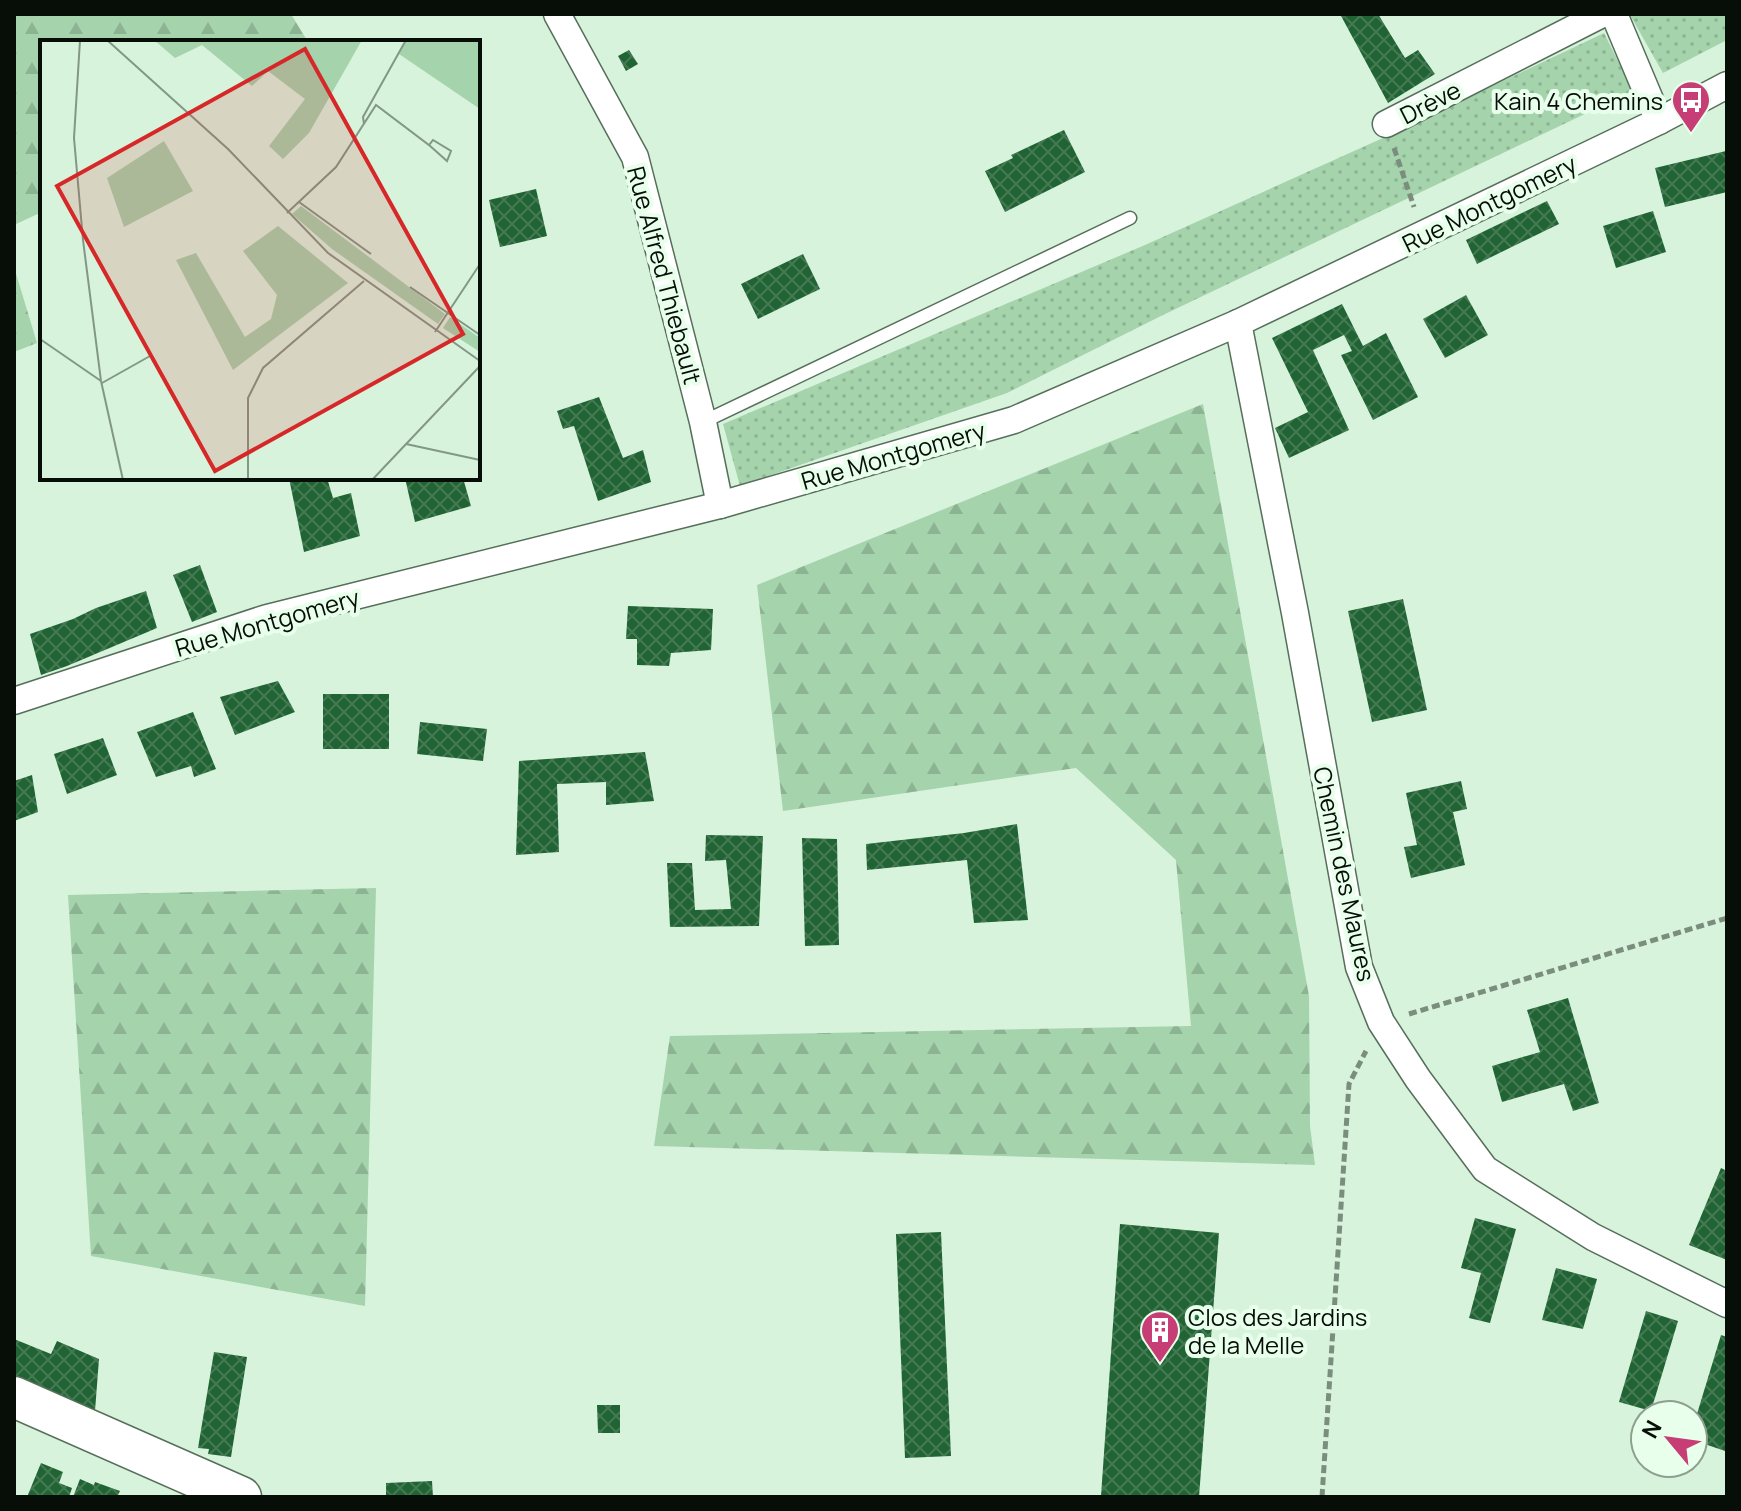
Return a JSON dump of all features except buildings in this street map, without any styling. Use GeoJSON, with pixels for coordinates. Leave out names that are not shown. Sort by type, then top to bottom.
{"type":"FeatureCollection","features":[{"type":"Feature","properties":{"kind":"main road"},"geometry":{"type":"LineString","coordinates":[[14,1397],[241,1497]]}},
{"type":"Feature","properties":{"kind":"street","name":"Rue Alfred Thiebault"},"geometry":{"type":"LineString","coordinates":[[557,14],[635,157],[703,422],[720,505]]}},
{"type":"Feature","properties":{"kind":"street","name":"Drève"},"geometry":{"type":"LineString","coordinates":[[1386,124],[1602,14]]}},
{"type":"Feature","properties":{"kind":"street"},"geometry":{"type":"LineString","coordinates":[[1614,14],[1659,121]]}},
{"type":"Feature","properties":{"kind":"street","name":"Rue Montgomery"},"geometry":{"type":"LineString","coordinates":[[14,701],[267,618],[720,505],[1014,420],[1238,323],[1659,121],[1727,85]]}},
{"type":"Feature","properties":{"kind":"street","name":"Chemin des Maures"},"geometry":{"type":"LineString","coordinates":[[1238,323],[1295,613],[1359,967],[1381,1022],[1418,1079],[1485,1169],[1593,1237],[1727,1304]]}},
{"type":"Feature","properties":{"kind":"lane"},"geometry":{"type":"LineString","coordinates":[[703,422],[1130,218]]}},
{"type":"Feature","properties":{"kind":"path"},"geometry":{"type":"LineString","coordinates":[[1386,124],[1423,234]]}},
{"type":"Feature","properties":{"kind":"path"},"geometry":{"type":"LineString","coordinates":[[1322,1497],[1349,1084],[1381,1022],[1727,918]]}},
{"type":"Feature","properties":{"kind":"green space"},"geometry":{"type":"Polygon","coordinates":[[[14,14],[291,14],[307,40],[40,40],[40,213],[14,225],[14,14]]]}},
{"type":"Feature","properties":{"kind":"green space"},"geometry":{"type":"Polygon","coordinates":[[[1727,14],[1727,40],[1663,73],[1630,15],[1727,14]]]}},
{"type":"Feature","properties":{"kind":"green space"},"geometry":{"type":"Polygon","coordinates":[[[1604,33],[1633,91],[1165,314],[1007,393],[740,486],[723,424],[1145,245],[1383,138],[1604,33]]]}},
{"type":"Feature","properties":{"kind":"green space"},"geometry":{"type":"Polygon","coordinates":[[[14,267],[37,343],[14,352],[14,267]]]}},
{"type":"Feature","properties":{"kind":"green space"},"geometry":{"type":"Polygon","coordinates":[[[1203,404],[1309,996],[1310,1126],[1315,1165],[654,1146],[670,1036],[1191,1026],[1176,860],[1076,768],[783,811],[757,585],[1203,404]]]}},
{"type":"Feature","properties":{"kind":"green space"},"geometry":{"type":"Polygon","coordinates":[[[376,888],[365,1306],[91,1256],[68,895],[376,888]]]}},
{"type":"Feature","properties":{"kind":"place","name":"Kain 4 Chemins"},"geometry":{"type":"Point","coordinates":[1691,134]}},
{"type":"Feature","properties":{"kind":"place","name":"Clos des Jardins de la Melle"},"geometry":{"type":"Point","coordinates":[1160,1364]}}]}
